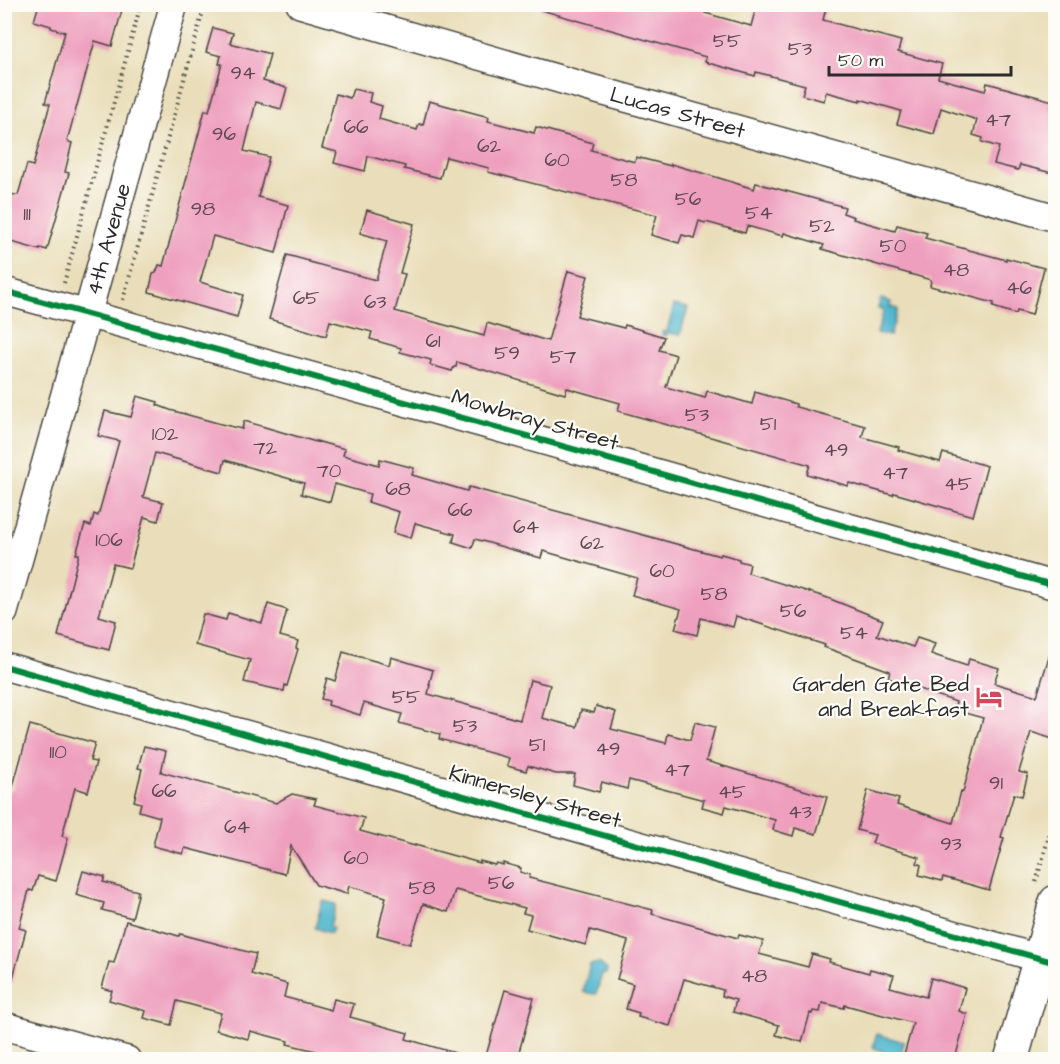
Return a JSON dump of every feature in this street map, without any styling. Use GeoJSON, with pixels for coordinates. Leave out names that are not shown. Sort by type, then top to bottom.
{"type":"FeatureCollection","features":[{"type":"Feature","properties":{"kind":"street","name":"4th Avenue"},"geometry":{"type":"LineString","coordinates":[[4,612],[174,4]]}},
{"type":"Feature","properties":{"kind":"street","name":"Lucas Street"},"geometry":{"type":"LineString","coordinates":[[300,4],[590,88],[1056,218]]}},
{"type":"Feature","properties":{"kind":"street","name":"Mowbray Street"},"geometry":{"type":"LineString","coordinates":[[4,291],[1056,586]]}},
{"type":"Feature","properties":{"kind":"street","name":"Kinnersley Street"},"geometry":{"type":"LineString","coordinates":[[4,666],[1048,961]]}},
{"type":"Feature","properties":{"kind":"street"},"geometry":{"type":"LineString","coordinates":[[1011,1059],[1048,961],[1056,902]]}},
{"type":"Feature","properties":{"kind":"street"},"geometry":{"type":"LineString","coordinates":[[4,1026],[127,1059]]}},
{"type":"Feature","properties":{"kind":"path"},"geometry":{"type":"LineString","coordinates":[[57,307],[141,4]]}},
{"type":"Feature","properties":{"kind":"path"},"geometry":{"type":"LineString","coordinates":[[117,324],[206,4]]}},
{"type":"Feature","properties":{"kind":"water"},"geometry":{"type":"Polygon","coordinates":[[[881,299],[891,302],[890,307],[898,309],[890,336],[877,333],[884,310],[878,308],[881,299]]]}},
{"type":"Feature","properties":{"kind":"water"},"geometry":{"type":"Polygon","coordinates":[[[674,305],[688,308],[680,335],[669,333],[663,336],[662,332],[667,331],[674,305]]]}},
{"type":"Feature","properties":{"kind":"water"},"geometry":{"type":"Polygon","coordinates":[[[324,901],[336,905],[330,926],[333,928],[331,933],[315,928],[324,901]]]}},
{"type":"Feature","properties":{"kind":"water"},"geometry":{"type":"Polygon","coordinates":[[[599,963],[607,970],[606,974],[602,974],[596,994],[583,992],[590,965],[599,963]]]}},
{"type":"Feature","properties":{"kind":"water"},"geometry":{"type":"Polygon","coordinates":[[[877,1034],[904,1042],[900,1058],[892,1058],[874,1048],[877,1034]]]}},
{"type":"Feature","properties":{"kind":"building"},"geometry":{"type":"Polygon","coordinates":[[[39,4],[102,4],[122,10],[112,46],[95,41],[67,141],[72,143],[65,172],[69,173],[47,250],[4,240],[4,194],[18,195],[27,164],[33,166],[50,104],[45,103],[65,32],[34,21],[39,4]]]}},
{"type":"Feature","properties":{"kind":"building"},"geometry":{"type":"Polygon","coordinates":[[[542,4],[707,4],[705,13],[751,26],[757,4],[773,4],[789,9],[791,4],[827,4],[823,20],[901,41],[898,52],[942,64],[938,78],[985,91],[987,83],[1053,101],[1051,108],[1056,109],[1056,174],[1020,165],[1018,170],[994,164],[999,147],[982,142],[983,138],[973,135],[977,120],[941,108],[934,134],[897,124],[901,111],[826,92],[824,101],[802,95],[805,85],[756,72],[755,76],[705,62],[706,57],[541,10],[542,4]]]}},
{"type":"Feature","properties":{"kind":"building"},"geometry":{"type":"Polygon","coordinates":[[[213,28],[233,33],[230,43],[270,54],[263,81],[287,88],[281,109],[256,102],[244,151],[269,157],[258,197],[288,205],[276,253],[213,236],[200,282],[243,295],[237,317],[149,292],[153,274],[156,273],[159,265],[163,266],[205,110],[209,111],[222,64],[219,64],[221,56],[206,52],[213,28]]]}},
{"type":"Feature","properties":{"kind":"building"},"geometry":{"type":"Polygon","coordinates":[[[353,89],[371,93],[369,102],[382,106],[379,119],[417,130],[419,124],[423,125],[429,101],[489,117],[488,121],[534,133],[536,127],[593,143],[591,150],[635,162],[636,157],[671,166],[671,164],[754,189],[756,183],[845,207],[843,213],[854,217],[853,219],[895,231],[897,225],[927,233],[925,238],[1044,268],[1032,315],[1017,311],[1016,314],[993,307],[994,303],[930,286],[931,280],[822,249],[824,245],[784,233],[783,236],[747,226],[745,233],[699,221],[694,238],[682,235],[679,243],[651,235],[657,215],[488,172],[489,168],[446,157],[440,178],[404,169],[405,166],[368,156],[365,171],[334,163],[337,152],[322,148],[336,94],[350,98],[353,89]]]}},
{"type":"Feature","properties":{"kind":"building"},"geometry":{"type":"Polygon","coordinates":[[[367,210],[414,224],[400,273],[405,274],[395,311],[484,336],[487,323],[548,341],[568,271],[588,276],[577,316],[624,328],[625,325],[664,337],[659,350],[676,355],[666,387],[705,398],[707,391],[752,404],[755,392],[796,404],[796,407],[865,426],[862,437],[899,447],[898,450],[940,462],[943,453],[987,466],[973,516],[894,493],[893,495],[849,483],[848,486],[807,474],[810,465],[618,411],[620,403],[567,388],[565,394],[457,362],[452,371],[430,365],[431,360],[400,352],[401,348],[370,339],[372,332],[330,321],[326,336],[269,319],[287,255],[376,280],[387,241],[360,233],[367,210]]]}},
{"type":"Feature","properties":{"kind":"building"},"geometry":{"type":"Polygon","coordinates":[[[137,396],[158,402],[157,405],[170,410],[221,424],[242,429],[244,421],[345,449],[343,455],[379,465],[380,459],[414,468],[412,475],[467,491],[469,487],[720,556],[721,554],[739,559],[739,561],[750,564],[748,573],[825,597],[883,620],[877,635],[913,647],[917,638],[935,644],[931,654],[967,666],[969,659],[999,668],[994,683],[1037,696],[1051,650],[1056,650],[1056,740],[1031,732],[1019,772],[1028,774],[1022,796],[1014,794],[989,890],[943,877],[942,881],[919,875],[921,865],[917,863],[919,857],[872,843],[875,835],[857,830],[868,790],[899,799],[897,805],[953,823],[983,718],[954,710],[956,702],[888,678],[890,671],[824,647],[825,645],[736,616],[733,627],[701,618],[697,635],[675,629],[681,609],[632,595],[637,578],[543,551],[541,558],[475,539],[472,548],[453,542],[455,534],[415,523],[411,538],[393,533],[399,512],[368,502],[370,494],[335,484],[330,502],[301,494],[304,483],[225,460],[222,472],[155,453],[143,497],[163,502],[158,521],[144,517],[130,568],[113,564],[99,616],[116,621],[109,650],[58,636],[85,524],[91,526],[94,514],[98,516],[119,441],[98,436],[105,411],[131,417],[137,396]]]}},
{"type":"Feature","properties":{"kind":"building"},"geometry":{"type":"Polygon","coordinates":[[[268,604],[287,610],[280,636],[298,641],[296,648],[298,649],[284,691],[244,682],[250,660],[195,645],[203,614],[226,620],[228,613],[262,623],[268,604]]]}},
{"type":"Feature","properties":{"kind":"building"},"geometry":{"type":"Polygon","coordinates":[[[343,652],[389,665],[391,657],[433,670],[428,694],[520,720],[530,680],[550,685],[542,718],[577,727],[581,710],[594,713],[596,706],[616,712],[611,729],[666,743],[668,734],[690,740],[695,722],[715,727],[706,761],[827,797],[816,834],[795,828],[793,836],[773,830],[775,820],[726,806],[724,813],[702,807],[704,800],[629,780],[627,789],[602,782],[599,792],[573,785],[575,774],[556,774],[528,766],[526,771],[507,766],[509,758],[439,739],[440,734],[399,723],[402,714],[364,703],[360,715],[328,705],[329,701],[321,699],[327,678],[335,681],[343,652]]]}},
{"type":"Feature","properties":{"kind":"building"},"geometry":{"type":"Polygon","coordinates":[[[30,725],[95,743],[90,761],[96,762],[88,792],[75,788],[62,836],[68,838],[56,881],[38,876],[33,891],[29,890],[19,928],[26,930],[11,985],[4,984],[4,808],[10,789],[12,790],[30,725]]]}},
{"type":"Feature","properties":{"kind":"building"},"geometry":{"type":"Polygon","coordinates":[[[144,746],[166,751],[161,772],[276,803],[292,794],[316,799],[314,805],[364,818],[360,831],[480,863],[480,861],[503,865],[503,863],[521,868],[520,872],[530,875],[529,878],[653,910],[652,914],[738,938],[739,935],[763,941],[759,954],[808,967],[812,954],[830,959],[829,962],[869,973],[870,969],[894,975],[890,987],[926,997],[931,978],[965,988],[959,1011],[967,1014],[955,1059],[903,1059],[913,1023],[845,1005],[844,1008],[822,1003],[820,1012],[810,1013],[802,1042],[776,1035],[779,1025],[733,1012],[736,1000],[722,996],[723,990],[684,979],[670,1026],[638,1017],[639,1013],[626,1009],[633,984],[617,979],[628,941],[590,930],[586,945],[527,929],[531,915],[523,913],[525,908],[455,890],[448,912],[423,904],[410,944],[377,935],[386,897],[349,886],[347,894],[316,885],[291,846],[285,874],[185,848],[183,854],[153,846],[160,817],[139,811],[141,803],[134,801],[142,769],[138,768],[144,746]]]}},
{"type":"Feature","properties":{"kind":"building"},"geometry":{"type":"Polygon","coordinates":[[[83,871],[105,877],[103,882],[138,891],[132,918],[102,910],[104,903],[76,895],[83,871]]]}},
{"type":"Feature","properties":{"kind":"building"},"geometry":{"type":"Polygon","coordinates":[[[126,921],[256,954],[251,974],[287,984],[284,997],[331,1010],[334,999],[354,1004],[350,1017],[408,1033],[406,1039],[459,1054],[458,1059],[313,1059],[316,1051],[287,1044],[288,1041],[250,1031],[248,1039],[216,1030],[221,1013],[177,1001],[171,1025],[144,1018],[146,1011],[109,1000],[112,991],[102,988],[109,962],[114,963],[126,921]]]}},
{"type":"Feature","properties":{"kind":"building"},"geometry":{"type":"Polygon","coordinates":[[[505,990],[534,998],[517,1059],[485,1059],[505,990]]]}},
{"type":"Feature","properties":{"kind":"cycle path"},"geometry":{"type":"LineString","coordinates":[[4,291],[1056,586]]}},
{"type":"Feature","properties":{"kind":"cycle path"},"geometry":{"type":"LineString","coordinates":[[4,666],[1056,963]]}},
{"type":"Feature","properties":{"kind":"place","name":"Garden Gate Bed and Breakfast"},"geometry":{"type":"Point","coordinates":[989,697]}}]}
